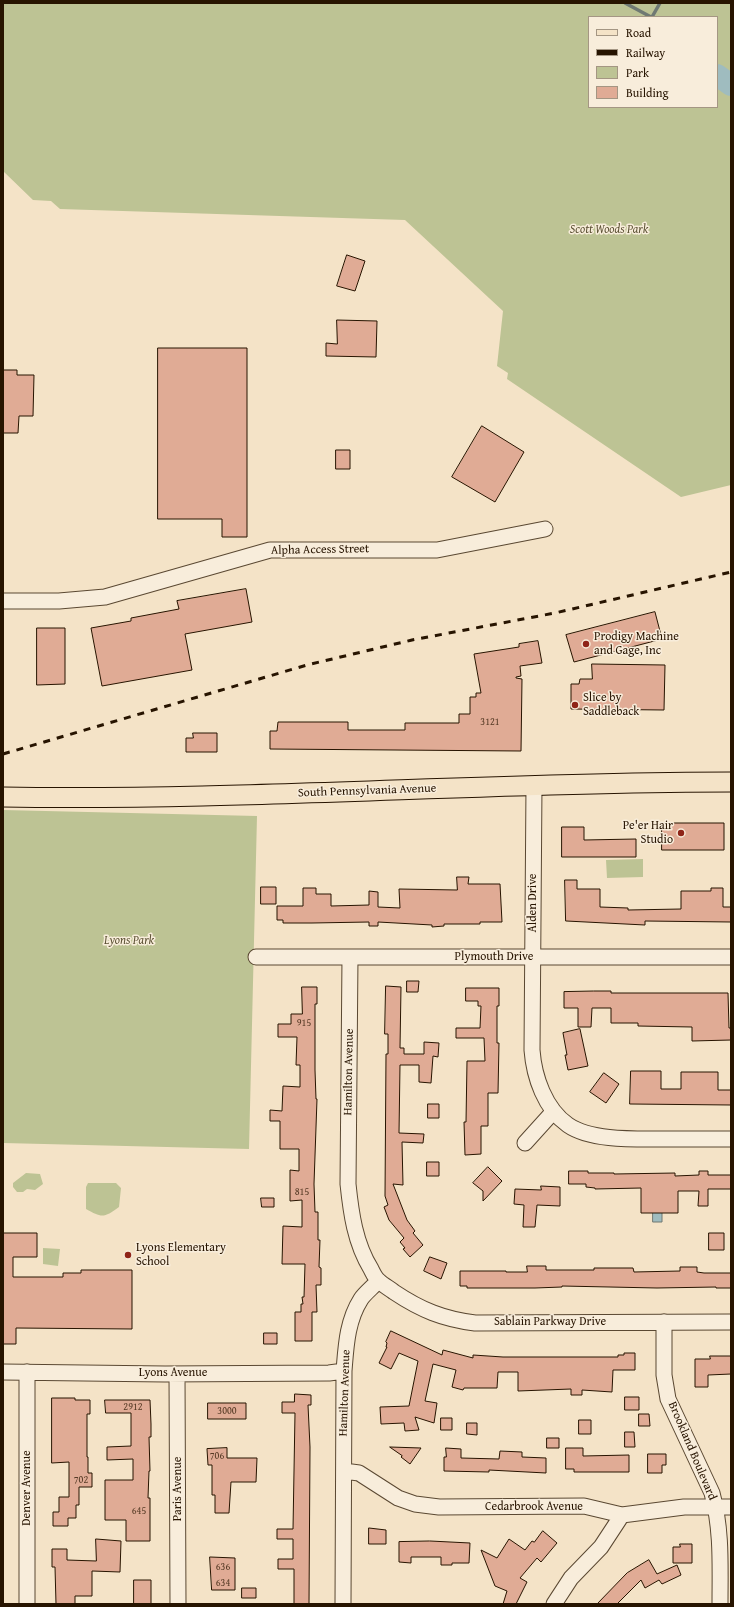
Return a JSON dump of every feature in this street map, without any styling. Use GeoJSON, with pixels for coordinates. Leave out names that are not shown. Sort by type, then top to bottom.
{"type":"FeatureCollection","features":[{"type":"Feature","properties":{"kind":"main road","name":"South Pennsylvania Avenue"},"geometry":{"type":"LineString","coordinates":[[3,797],[171,797],[534,785],[731,782]]}},
{"type":"Feature","properties":{"kind":"street","name":"Alpha Access Street"},"geometry":{"type":"LineString","coordinates":[[3,601],[59,602],[105,597],[270,550],[436,550],[545,529]]}},
{"type":"Feature","properties":{"kind":"street","name":"Alden Drive"},"geometry":{"type":"LineString","coordinates":[[534,785],[532,1050],[533,1066],[538,1082],[553,1112],[569,1126],[583,1132],[603,1136],[622,1138],[731,1139]]}},
{"type":"Feature","properties":{"kind":"street","name":"Plymouth Drive"},"geometry":{"type":"LineString","coordinates":[[256,957],[731,957]]}},
{"type":"Feature","properties":{"kind":"street","name":"Hamilton Avenue"},"geometry":{"type":"LineString","coordinates":[[343,1604],[344,1371],[347,1336],[351,1320],[362,1298],[378,1281],[365,1260],[357,1236],[351,1211],[349,1191],[350,957]]}},
{"type":"Feature","properties":{"kind":"street"},"geometry":{"type":"LineString","coordinates":[[525,1143],[553,1112]]}},
{"type":"Feature","properties":{"kind":"street","name":"Sablain Parkway Drive"},"geometry":{"type":"LineString","coordinates":[[378,1281],[419,1307],[437,1315],[457,1321],[476,1323],[731,1322]]}},
{"type":"Feature","properties":{"kind":"street","name":"Brookland Boulevard"},"geometry":{"type":"LineString","coordinates":[[664,1322],[664,1375],[668,1398],[712,1493],[716,1507],[720,1537],[720,1604]]}},
{"type":"Feature","properties":{"kind":"street","name":"Lyons Avenue"},"geometry":{"type":"LineString","coordinates":[[3,1372],[177,1374],[328,1373],[344,1371]]}},
{"type":"Feature","properties":{"kind":"street","name":"Denver Avenue"},"geometry":{"type":"LineString","coordinates":[[27,1372],[27,1604]]}},
{"type":"Feature","properties":{"kind":"street","name":"Paris Avenue"},"geometry":{"type":"LineString","coordinates":[[177,1374],[178,1604]]}},
{"type":"Feature","properties":{"kind":"street","name":"Cedarbrook Avenue"},"geometry":{"type":"LineString","coordinates":[[344,1470],[359,1473],[398,1498],[415,1504],[439,1507],[584,1506],[622,1515],[684,1507],[731,1507]]}},
{"type":"Feature","properties":{"kind":"street"},"geometry":{"type":"LineString","coordinates":[[554,1604],[571,1578],[601,1547],[622,1515]]}},
{"type":"Feature","properties":{"kind":"green space","name":"Scott Woods Park"},"geometry":{"type":"Polygon","coordinates":[[[3,3],[731,3],[731,485],[681,497],[507,379],[508,373],[497,366],[503,311],[405,220],[60,209],[51,201],[33,200],[3,171],[3,3]]]}},
{"type":"Feature","properties":{"kind":"green space","name":"Lyons Park"},"geometry":{"type":"Polygon","coordinates":[[[3,810],[257,816],[249,1149],[3,1143],[3,810]]]}},
{"type":"Feature","properties":{"kind":"green space"},"geometry":{"type":"Polygon","coordinates":[[[643,859],[643,877],[607,878],[606,860],[643,859]]]}},
{"type":"Feature","properties":{"kind":"green space"},"geometry":{"type":"Polygon","coordinates":[[[26,1173],[40,1174],[43,1184],[35,1190],[27,1189],[23,1192],[17,1192],[13,1187],[13,1183],[26,1173]]]}},
{"type":"Feature","properties":{"kind":"green space"},"geometry":{"type":"Polygon","coordinates":[[[88,1183],[116,1183],[121,1188],[119,1207],[103,1216],[86,1209],[86,1187],[88,1183]]]}},
{"type":"Feature","properties":{"kind":"green space"},"geometry":{"type":"Polygon","coordinates":[[[43,1248],[60,1249],[58,1266],[43,1264],[43,1248]]]}},
{"type":"Feature","properties":{"kind":"water"},"geometry":{"type":"Polygon","coordinates":[[[653,1203],[662,1203],[662,1222],[653,1222],[653,1203]]]}},
{"type":"Feature","properties":{"kind":"building"},"geometry":{"type":"Polygon","coordinates":[[[347,255],[365,261],[355,291],[337,286],[347,255]]]}},
{"type":"Feature","properties":{"kind":"building"},"geometry":{"type":"Polygon","coordinates":[[[337,320],[377,321],[376,357],[326,356],[326,343],[337,344],[337,320]]]}},
{"type":"Feature","properties":{"kind":"building"},"geometry":{"type":"Polygon","coordinates":[[[158,348],[247,348],[247,537],[222,537],[222,519],[158,519],[158,348]]]}},
{"type":"Feature","properties":{"kind":"building"},"geometry":{"type":"Polygon","coordinates":[[[3,370],[17,370],[17,375],[34,375],[33,416],[19,416],[18,433],[3,433],[3,370]]]}},
{"type":"Feature","properties":{"kind":"building"},"geometry":{"type":"Polygon","coordinates":[[[482,426],[524,452],[495,502],[452,477],[482,426]]]}},
{"type":"Feature","properties":{"kind":"building"},"geometry":{"type":"Polygon","coordinates":[[[336,450],[350,450],[350,469],[336,469],[336,450]]]}},
{"type":"Feature","properties":{"kind":"building"},"geometry":{"type":"Polygon","coordinates":[[[246,589],[252,622],[185,634],[192,670],[102,686],[91,628],[131,621],[131,618],[179,609],[177,601],[246,589]]]}},
{"type":"Feature","properties":{"kind":"building"},"geometry":{"type":"Polygon","coordinates":[[[655,612],[662,639],[574,662],[566,635],[655,612]]]}},
{"type":"Feature","properties":{"kind":"building"},"geometry":{"type":"Polygon","coordinates":[[[37,628],[65,628],[65,684],[37,685],[37,628]]]}},
{"type":"Feature","properties":{"kind":"building"},"geometry":{"type":"Polygon","coordinates":[[[538,641],[542,663],[520,666],[521,676],[516,677],[522,679],[521,751],[270,749],[270,731],[277,731],[278,722],[348,722],[348,730],[405,730],[405,723],[459,723],[459,714],[470,714],[470,697],[476,697],[476,693],[481,693],[474,654],[519,647],[519,644],[538,641]]]}},
{"type":"Feature","properties":{"kind":"building"},"geometry":{"type":"Polygon","coordinates":[[[592,664],[665,665],[664,710],[571,709],[571,684],[579,684],[580,679],[592,679],[592,664]]]}},
{"type":"Feature","properties":{"kind":"building"},"geometry":{"type":"Polygon","coordinates":[[[193,733],[217,733],[217,752],[186,752],[186,738],[193,738],[193,733]]]}},
{"type":"Feature","properties":{"kind":"building"},"geometry":{"type":"Polygon","coordinates":[[[662,823],[724,823],[724,850],[662,850],[662,823]]]}},
{"type":"Feature","properties":{"kind":"building"},"geometry":{"type":"Polygon","coordinates":[[[562,827],[584,827],[584,840],[636,839],[636,857],[562,857],[562,827]]]}},
{"type":"Feature","properties":{"kind":"building"},"geometry":{"type":"Polygon","coordinates":[[[457,877],[469,877],[468,884],[500,884],[502,922],[480,922],[480,924],[444,924],[444,926],[432,927],[432,925],[378,922],[378,926],[369,926],[369,922],[283,923],[283,920],[277,920],[277,906],[303,906],[303,888],[316,888],[316,894],[331,894],[331,906],[369,905],[369,891],[378,892],[378,907],[400,908],[399,889],[457,890],[457,877]]]}},
{"type":"Feature","properties":{"kind":"building"},"geometry":{"type":"Polygon","coordinates":[[[565,880],[577,880],[577,889],[600,889],[600,907],[628,908],[628,910],[681,909],[681,891],[711,891],[711,888],[723,888],[723,907],[731,907],[731,922],[645,921],[645,925],[566,921],[565,880]]]}},
{"type":"Feature","properties":{"kind":"building"},"geometry":{"type":"Polygon","coordinates":[[[261,887],[276,887],[276,904],[261,904],[261,887]]]}},
{"type":"Feature","properties":{"kind":"building"},"geometry":{"type":"Polygon","coordinates":[[[407,981],[419,981],[418,992],[407,992],[407,981]]]}},
{"type":"Feature","properties":{"kind":"building"},"geometry":{"type":"Polygon","coordinates":[[[386,986],[401,987],[400,1048],[404,1048],[404,1054],[424,1054],[424,1042],[439,1043],[438,1057],[433,1056],[431,1083],[419,1082],[419,1065],[400,1065],[399,1133],[424,1134],[423,1143],[402,1142],[403,1185],[393,1184],[407,1220],[415,1231],[413,1233],[423,1245],[410,1257],[403,1249],[405,1248],[400,1242],[404,1238],[389,1220],[384,1207],[388,1205],[385,1196],[386,1054],[388,1054],[388,1034],[385,1034],[386,986]]]}},
{"type":"Feature","properties":{"kind":"building"},"geometry":{"type":"Polygon","coordinates":[[[302,987],[317,987],[317,1004],[315,1004],[315,1070],[317,1099],[314,1184],[315,1212],[318,1212],[318,1240],[320,1240],[319,1267],[321,1268],[321,1285],[316,1285],[317,1312],[312,1312],[312,1341],[295,1341],[295,1312],[301,1312],[301,1304],[303,1304],[302,1297],[304,1297],[305,1264],[282,1264],[283,1226],[302,1227],[302,1200],[290,1201],[290,1170],[299,1171],[299,1149],[280,1149],[280,1121],[270,1121],[270,1110],[282,1111],[283,1086],[300,1087],[300,1065],[296,1065],[297,1037],[278,1037],[278,1024],[291,1024],[291,1014],[302,1014],[302,987]]]}},
{"type":"Feature","properties":{"kind":"building"},"geometry":{"type":"Polygon","coordinates":[[[466,988],[499,988],[499,1006],[497,1006],[497,1043],[499,1043],[498,1093],[488,1093],[488,1126],[481,1126],[481,1154],[465,1155],[464,1122],[466,1122],[467,1061],[485,1061],[484,1038],[456,1038],[456,1028],[480,1028],[481,1006],[478,1006],[478,1001],[466,1001],[466,988]]]}},
{"type":"Feature","properties":{"kind":"building"},"geometry":{"type":"Polygon","coordinates":[[[611,991],[611,993],[728,993],[729,1028],[731,1028],[731,1040],[692,1041],[692,1027],[638,1026],[638,1023],[611,1023],[611,1008],[592,1008],[591,1027],[578,1027],[578,1008],[564,1008],[564,992],[611,991]]]}},
{"type":"Feature","properties":{"kind":"building"},"geometry":{"type":"Polygon","coordinates":[[[580,1029],[588,1066],[568,1070],[563,1033],[580,1029]]]}},
{"type":"Feature","properties":{"kind":"building"},"geometry":{"type":"Polygon","coordinates":[[[631,1071],[661,1071],[661,1089],[681,1089],[681,1072],[718,1072],[718,1090],[731,1090],[731,1105],[630,1104],[631,1071]]]}},
{"type":"Feature","properties":{"kind":"building"},"geometry":{"type":"Polygon","coordinates":[[[604,1073],[619,1084],[606,1103],[590,1092],[604,1073]]]}},
{"type":"Feature","properties":{"kind":"building"},"geometry":{"type":"Polygon","coordinates":[[[428,1104],[439,1104],[439,1118],[428,1118],[428,1104]]]}},
{"type":"Feature","properties":{"kind":"building"},"geometry":{"type":"Polygon","coordinates":[[[427,1162],[439,1162],[439,1176],[427,1176],[427,1162]]]}},
{"type":"Feature","properties":{"kind":"building"},"geometry":{"type":"Polygon","coordinates":[[[488,1167],[502,1181],[483,1201],[483,1191],[473,1183],[488,1167]]]}},
{"type":"Feature","properties":{"kind":"building"},"geometry":{"type":"Polygon","coordinates":[[[569,1171],[588,1171],[588,1173],[614,1174],[675,1173],[675,1176],[699,1175],[699,1171],[708,1171],[708,1175],[731,1175],[731,1189],[708,1189],[708,1206],[698,1206],[699,1191],[678,1191],[678,1213],[641,1213],[641,1188],[595,1189],[586,1187],[586,1184],[569,1184],[569,1171]]]}},
{"type":"Feature","properties":{"kind":"building"},"geometry":{"type":"Polygon","coordinates":[[[541,1186],[560,1187],[560,1206],[537,1205],[535,1227],[523,1227],[524,1205],[514,1204],[515,1189],[541,1190],[541,1186]]]}},
{"type":"Feature","properties":{"kind":"building"},"geometry":{"type":"Polygon","coordinates":[[[261,1198],[274,1198],[274,1207],[262,1207],[261,1198]]]}},
{"type":"Feature","properties":{"kind":"building"},"geometry":{"type":"Polygon","coordinates":[[[3,1233],[37,1233],[37,1257],[13,1257],[13,1277],[63,1277],[63,1273],[81,1273],[81,1270],[132,1270],[132,1329],[16,1328],[16,1344],[3,1344],[3,1233]]]}},
{"type":"Feature","properties":{"kind":"building"},"geometry":{"type":"Polygon","coordinates":[[[709,1233],[724,1233],[724,1250],[709,1250],[709,1233]]]}},
{"type":"Feature","properties":{"kind":"building"},"geometry":{"type":"Polygon","coordinates":[[[430,1257],[447,1263],[441,1279],[424,1271],[430,1257]]]}},
{"type":"Feature","properties":{"kind":"building"},"geometry":{"type":"Polygon","coordinates":[[[527,1266],[546,1266],[546,1270],[633,1268],[634,1272],[680,1271],[680,1267],[697,1267],[697,1272],[731,1273],[731,1288],[562,1286],[535,1288],[467,1288],[467,1286],[460,1286],[460,1271],[527,1272],[527,1266]]]}},
{"type":"Feature","properties":{"kind":"building"},"geometry":{"type":"Polygon","coordinates":[[[391,1331],[442,1355],[443,1350],[473,1358],[473,1355],[503,1357],[618,1357],[618,1355],[624,1355],[624,1353],[635,1353],[635,1370],[613,1370],[612,1392],[582,1390],[582,1395],[571,1395],[571,1389],[518,1391],[518,1372],[498,1372],[497,1388],[464,1388],[463,1390],[452,1387],[456,1370],[433,1364],[425,1401],[437,1403],[434,1423],[415,1417],[419,1430],[405,1431],[404,1423],[381,1424],[380,1407],[409,1406],[418,1361],[399,1353],[391,1369],[379,1363],[387,1347],[386,1342],[391,1331]]]}},
{"type":"Feature","properties":{"kind":"building"},"geometry":{"type":"Polygon","coordinates":[[[264,1333],[277,1333],[277,1344],[264,1344],[264,1333]]]}},
{"type":"Feature","properties":{"kind":"building"},"geometry":{"type":"Polygon","coordinates":[[[710,1356],[731,1356],[731,1374],[708,1375],[708,1387],[695,1387],[695,1359],[710,1359],[710,1356]]]}},
{"type":"Feature","properties":{"kind":"building"},"geometry":{"type":"Polygon","coordinates":[[[295,1394],[311,1395],[311,1405],[308,1405],[310,1447],[309,1604],[294,1604],[294,1569],[278,1569],[278,1559],[293,1559],[293,1539],[277,1539],[277,1529],[293,1529],[295,1413],[282,1413],[282,1402],[294,1402],[295,1394]]]}},
{"type":"Feature","properties":{"kind":"building"},"geometry":{"type":"Polygon","coordinates":[[[625,1397],[639,1397],[639,1410],[625,1410],[625,1397]]]}},
{"type":"Feature","properties":{"kind":"building"},"geometry":{"type":"Polygon","coordinates":[[[52,1398],[75,1398],[75,1400],[90,1400],[90,1414],[87,1414],[87,1457],[88,1473],[92,1473],[92,1487],[79,1487],[79,1505],[76,1505],[76,1518],[68,1518],[68,1526],[53,1526],[53,1512],[59,1512],[59,1497],[69,1497],[69,1462],[52,1463],[52,1398]]]}},
{"type":"Feature","properties":{"kind":"building"},"geometry":{"type":"Polygon","coordinates":[[[105,1400],[150,1400],[151,1437],[149,1437],[150,1471],[148,1498],[150,1498],[150,1541],[126,1541],[126,1520],[105,1520],[105,1480],[133,1480],[133,1459],[107,1460],[107,1447],[131,1446],[131,1413],[106,1413],[105,1400]]]}},
{"type":"Feature","properties":{"kind":"building"},"geometry":{"type":"Polygon","coordinates":[[[208,1403],[246,1403],[246,1419],[208,1419],[208,1403]]]}},
{"type":"Feature","properties":{"kind":"building"},"geometry":{"type":"Polygon","coordinates":[[[639,1414],[649,1414],[650,1426],[639,1426],[639,1414]]]}},
{"type":"Feature","properties":{"kind":"building"},"geometry":{"type":"Polygon","coordinates":[[[441,1418],[452,1418],[452,1430],[441,1430],[441,1418]]]}},
{"type":"Feature","properties":{"kind":"building"},"geometry":{"type":"Polygon","coordinates":[[[579,1420],[591,1420],[591,1434],[579,1434],[579,1420]]]}},
{"type":"Feature","properties":{"kind":"building"},"geometry":{"type":"Polygon","coordinates":[[[467,1423],[477,1423],[477,1435],[467,1434],[467,1423]]]}},
{"type":"Feature","properties":{"kind":"building"},"geometry":{"type":"Polygon","coordinates":[[[625,1432],[634,1432],[635,1447],[625,1447],[625,1432]]]}},
{"type":"Feature","properties":{"kind":"building"},"geometry":{"type":"Polygon","coordinates":[[[547,1438],[559,1438],[559,1448],[547,1448],[547,1438]]]}},
{"type":"Feature","properties":{"kind":"building"},"geometry":{"type":"Polygon","coordinates":[[[390,1447],[421,1448],[410,1464],[390,1447]]]}},
{"type":"Feature","properties":{"kind":"building"},"geometry":{"type":"Polygon","coordinates":[[[227,1448],[227,1458],[257,1458],[256,1482],[231,1482],[229,1513],[215,1513],[215,1495],[212,1495],[212,1465],[208,1465],[207,1449],[227,1448]]]}},
{"type":"Feature","properties":{"kind":"building"},"geometry":{"type":"Polygon","coordinates":[[[446,1448],[461,1449],[461,1458],[499,1459],[500,1451],[522,1452],[522,1457],[546,1458],[546,1473],[489,1470],[489,1472],[444,1471],[444,1457],[446,1457],[446,1448]]]}},
{"type":"Feature","properties":{"kind":"building"},"geometry":{"type":"Polygon","coordinates":[[[566,1448],[583,1448],[583,1456],[629,1455],[629,1472],[574,1472],[574,1469],[566,1469],[566,1448]]]}},
{"type":"Feature","properties":{"kind":"building"},"geometry":{"type":"Polygon","coordinates":[[[648,1454],[666,1454],[666,1465],[662,1465],[662,1473],[648,1473],[648,1454]]]}},
{"type":"Feature","properties":{"kind":"building"},"geometry":{"type":"Polygon","coordinates":[[[369,1528],[386,1530],[386,1544],[369,1544],[369,1528]]]}},
{"type":"Feature","properties":{"kind":"building"},"geometry":{"type":"Polygon","coordinates":[[[543,1531],[557,1543],[541,1562],[537,1558],[520,1578],[527,1582],[516,1604],[503,1604],[507,1591],[495,1586],[481,1550],[497,1558],[509,1539],[525,1550],[543,1531]]]}},
{"type":"Feature","properties":{"kind":"building"},"geometry":{"type":"Polygon","coordinates":[[[96,1539],[121,1541],[120,1572],[92,1571],[92,1596],[75,1596],[75,1604],[56,1604],[55,1567],[52,1567],[52,1549],[67,1549],[67,1560],[96,1561],[96,1539]]]}},
{"type":"Feature","properties":{"kind":"building"},"geometry":{"type":"Polygon","coordinates":[[[430,1541],[470,1543],[469,1563],[452,1563],[452,1565],[441,1565],[441,1557],[411,1557],[411,1563],[399,1562],[399,1542],[430,1541]]]}},
{"type":"Feature","properties":{"kind":"building"},"geometry":{"type":"Polygon","coordinates":[[[680,1544],[692,1544],[692,1563],[673,1563],[673,1547],[680,1547],[680,1544]]]}},
{"type":"Feature","properties":{"kind":"building"},"geometry":{"type":"Polygon","coordinates":[[[210,1557],[235,1558],[235,1590],[212,1590],[210,1557]]]}},
{"type":"Feature","properties":{"kind":"building"},"geometry":{"type":"Polygon","coordinates":[[[649,1560],[657,1574],[677,1565],[681,1575],[662,1584],[659,1580],[645,1588],[641,1580],[617,1604],[597,1604],[627,1573],[649,1560]]]}},
{"type":"Feature","properties":{"kind":"building"},"geometry":{"type":"Polygon","coordinates":[[[134,1580],[151,1580],[151,1604],[134,1604],[134,1580]]]}},
{"type":"Feature","properties":{"kind":"building"},"geometry":{"type":"Polygon","coordinates":[[[242,1588],[256,1588],[256,1598],[242,1598],[242,1588]]]}},
{"type":"Feature","properties":{"kind":"waterway"},"geometry":{"type":"LineString","coordinates":[[625,3],[649,16]]}},
{"type":"Feature","properties":{"kind":"waterway"},"geometry":{"type":"LineString","coordinates":[[653,16],[660,3]]}},
{"type":"Feature","properties":{"kind":"waterway"},"geometry":{"type":"LineString","coordinates":[[718,76],[731,85]]}},
{"type":"Feature","properties":{"kind":"railway"},"geometry":{"type":"LineString","coordinates":[[3,754],[307,665],[412,640],[555,613],[731,572]]}},
{"type":"Feature","properties":{"kind":"place","name":"Prodigy Machine and Gage, Inc"},"geometry":{"type":"Point","coordinates":[586,644]}},
{"type":"Feature","properties":{"kind":"place","name":"Slice by Saddleback"},"geometry":{"type":"Point","coordinates":[575,705]}},
{"type":"Feature","properties":{"kind":"place","name":"Pe'er Hair Studio"},"geometry":{"type":"Point","coordinates":[681,833]}},
{"type":"Feature","properties":{"kind":"place","name":"Lyons Elementary School"},"geometry":{"type":"Point","coordinates":[128,1255]}}]}
